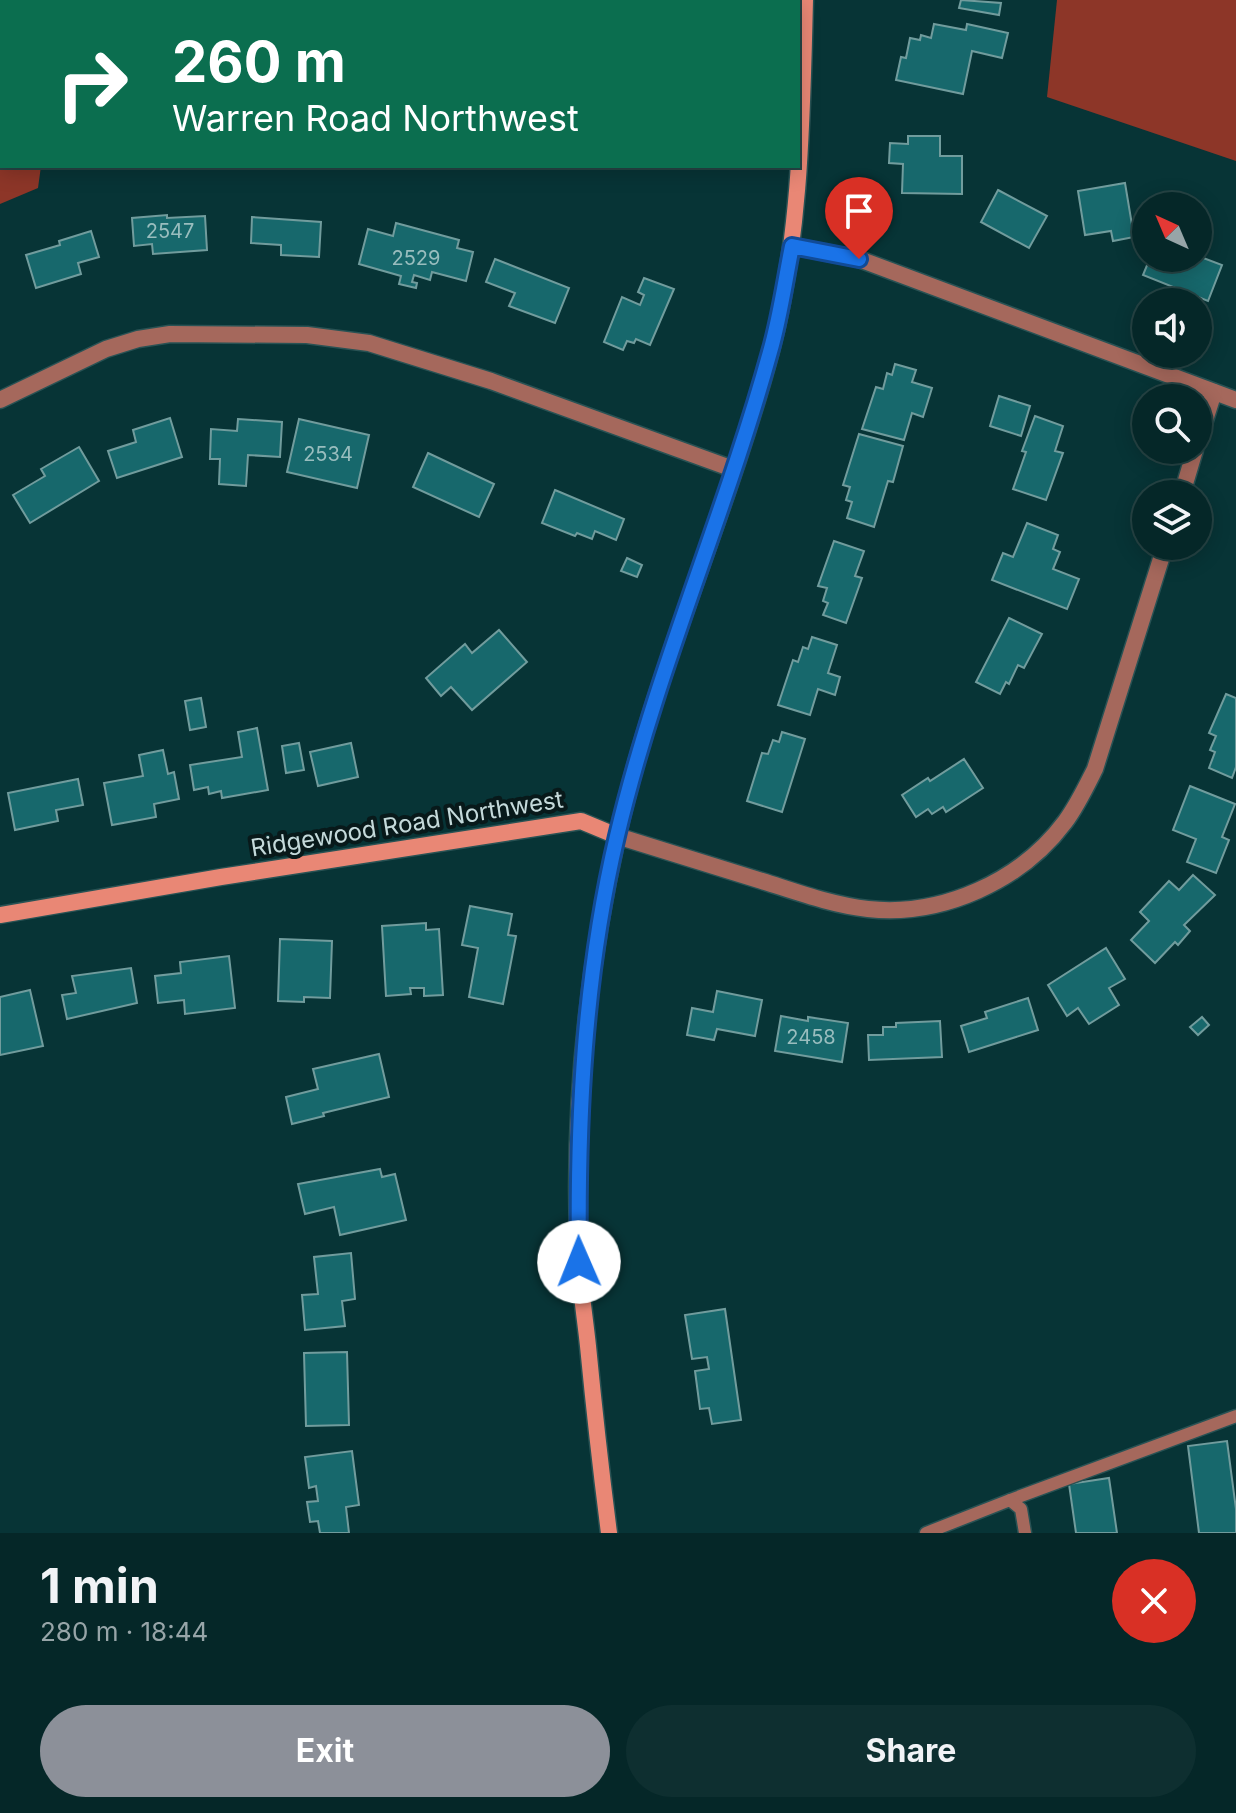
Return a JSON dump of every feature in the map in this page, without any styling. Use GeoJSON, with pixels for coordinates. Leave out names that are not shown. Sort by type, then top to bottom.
{"type":"FeatureCollection","features":[{"type":"Feature","properties":{"kind":"street"},"geometry":{"type":"LineString","coordinates":[[800,160],[805,0]]}},
{"type":"Feature","properties":{"kind":"street"},"geometry":{"type":"LineString","coordinates":[[609,1533],[579,1262],[577,1160],[583,1052],[597,940],[617,836],[651,714],[771,350],[792,246],[799,168]]}},
{"type":"Feature","properties":{"kind":"street"},"geometry":{"type":"LineString","coordinates":[[792,246],[859,259],[1236,400]]}},
{"type":"Feature","properties":{"kind":"street"},"geometry":{"type":"LineString","coordinates":[[0,400],[106,349],[138,339],[170,334],[307,335],[369,343],[491,381],[733,469]]}},
{"type":"Feature","properties":{"kind":"street"},"geometry":{"type":"LineString","coordinates":[[1212,398],[1214,392]]}},
{"type":"Feature","properties":{"kind":"street","name":"Ridgewood Road Northwest"},"geometry":{"type":"LineString","coordinates":[[0,915],[581,821],[617,836],[832,903],[870,909],[916,908],[953,900],[989,886],[1021,866],[1045,846],[1065,823],[1081,797],[1095,769],[1161,560]]}},
{"type":"Feature","properties":{"kind":"lane"},"geometry":{"type":"LineString","coordinates":[[926,1533],[1236,1416]]}},
{"type":"Feature","properties":{"kind":"lane"},"geometry":{"type":"LineString","coordinates":[[1010,1500],[1021,1509],[1025,1533]]}},
{"type":"Feature","properties":{"kind":"shaded area"},"geometry":{"type":"Polygon","coordinates":[[[1057,0],[1236,0],[1236,161],[1047,97],[1057,0]]]}},
{"type":"Feature","properties":{"kind":"shaded area"},"geometry":{"type":"Polygon","coordinates":[[[0,168],[41,168],[38,188],[0,204],[0,168]]]}},
{"type":"Feature","properties":{"kind":"building"},"geometry":{"type":"Polygon","coordinates":[[[961,0],[1001,3],[999,15],[959,8],[961,0]]]}},
{"type":"Feature","properties":{"kind":"building"},"geometry":{"type":"Polygon","coordinates":[[[934,24],[966,30],[967,24],[1008,33],[1002,58],[972,51],[963,94],[896,80],[901,57],[906,58],[910,38],[920,40],[921,35],[931,38],[934,24]]]}},
{"type":"Feature","properties":{"kind":"building"},"geometry":{"type":"Polygon","coordinates":[[[908,136],[940,136],[940,156],[962,156],[962,194],[902,193],[903,164],[889,163],[890,143],[908,144],[908,136]]]}},
{"type":"Feature","properties":{"kind":"building"},"geometry":{"type":"Polygon","coordinates":[[[1125,183],[1132,237],[1113,241],[1111,231],[1085,235],[1078,191],[1125,183]]]}},
{"type":"Feature","properties":{"kind":"building"},"geometry":{"type":"Polygon","coordinates":[[[998,190],[1047,216],[1029,248],[981,222],[998,190]]]}},
{"type":"Feature","properties":{"kind":"building"},"geometry":{"type":"Polygon","coordinates":[[[167,215],[167,218],[205,216],[207,250],[153,254],[152,244],[134,246],[132,218],[167,215]]]}},
{"type":"Feature","properties":{"kind":"building"},"geometry":{"type":"Polygon","coordinates":[[[252,217],[321,222],[319,257],[281,255],[281,245],[251,243],[252,217]]]}},
{"type":"Feature","properties":{"kind":"building"},"geometry":{"type":"Polygon","coordinates":[[[396,223],[459,240],[457,248],[473,252],[466,281],[432,272],[430,280],[414,275],[412,282],[417,283],[416,288],[399,284],[401,276],[359,264],[368,229],[393,236],[396,223]]]}},
{"type":"Feature","properties":{"kind":"building"},"geometry":{"type":"Polygon","coordinates":[[[91,231],[99,257],[78,263],[81,274],[36,288],[26,255],[91,231]]]}},
{"type":"Feature","properties":{"kind":"building"},"geometry":{"type":"Polygon","coordinates":[[[495,259],[569,288],[555,323],[509,306],[515,293],[486,282],[495,259]]]}},
{"type":"Feature","properties":{"kind":"building"},"geometry":{"type":"Polygon","coordinates":[[[1212,261],[1222,265],[1212,291],[1212,288],[1176,288],[1143,275],[1144,272],[1212,272],[1212,261]]]}},
{"type":"Feature","properties":{"kind":"building"},"geometry":{"type":"Polygon","coordinates":[[[644,278],[674,289],[650,345],[636,339],[634,343],[627,341],[623,350],[604,342],[622,297],[640,305],[644,295],[638,292],[644,278]]]}},
{"type":"Feature","properties":{"kind":"building"},"geometry":{"type":"Polygon","coordinates":[[[895,364],[916,370],[912,382],[932,388],[923,417],[912,413],[904,440],[862,429],[876,387],[883,389],[887,373],[892,375],[895,364]]]}},
{"type":"Feature","properties":{"kind":"building"},"geometry":{"type":"Polygon","coordinates":[[[999,396],[1030,406],[1021,436],[990,426],[999,396]]]}},
{"type":"Feature","properties":{"kind":"building"},"geometry":{"type":"Polygon","coordinates":[[[1035,416],[1063,426],[1055,451],[1063,453],[1046,500],[1013,489],[1035,416]]]}},
{"type":"Feature","properties":{"kind":"building"},"geometry":{"type":"Polygon","coordinates":[[[170,418],[182,457],[117,478],[108,451],[136,442],[133,430],[170,418]]]}},
{"type":"Feature","properties":{"kind":"building"},"geometry":{"type":"Polygon","coordinates":[[[238,419],[282,422],[280,457],[248,455],[246,486],[219,484],[220,459],[210,459],[211,429],[237,431],[238,419]]]}},
{"type":"Feature","properties":{"kind":"building"},"geometry":{"type":"Polygon","coordinates":[[[299,419],[369,435],[357,488],[287,472],[299,419]]]}},
{"type":"Feature","properties":{"kind":"building"},"geometry":{"type":"Polygon","coordinates":[[[859,434],[903,446],[893,482],[888,481],[874,527],[847,518],[852,502],[846,500],[850,487],[843,485],[859,434]]]}},
{"type":"Feature","properties":{"kind":"building"},"geometry":{"type":"Polygon","coordinates":[[[79,447],[99,481],[30,523],[13,495],[45,476],[41,469],[79,447]]]}},
{"type":"Feature","properties":{"kind":"building"},"geometry":{"type":"Polygon","coordinates":[[[428,453],[494,484],[479,517],[413,487],[428,453]]]}},
{"type":"Feature","properties":{"kind":"building"},"geometry":{"type":"Polygon","coordinates":[[[555,490],[624,519],[616,540],[595,531],[592,539],[577,533],[575,536],[542,523],[555,490]]]}},
{"type":"Feature","properties":{"kind":"building"},"geometry":{"type":"Polygon","coordinates":[[[1027,523],[1058,535],[1053,549],[1060,552],[1053,569],[1079,579],[1067,609],[992,580],[1003,553],[1013,557],[1027,523]]]}},
{"type":"Feature","properties":{"kind":"building"},"geometry":{"type":"Polygon","coordinates":[[[834,541],[864,551],[855,576],[862,578],[846,623],[823,615],[828,603],[823,601],[827,588],[818,586],[834,541]]]}},
{"type":"Feature","properties":{"kind":"building"},"geometry":{"type":"Polygon","coordinates":[[[627,558],[642,565],[637,577],[621,571],[627,558]]]}},
{"type":"Feature","properties":{"kind":"building"},"geometry":{"type":"Polygon","coordinates":[[[1009,618],[1042,634],[1024,668],[1018,665],[1000,694],[976,682],[1009,618]]]}},
{"type":"Feature","properties":{"kind":"building"},"geometry":{"type":"Polygon","coordinates":[[[499,630],[527,662],[472,710],[451,687],[441,696],[426,678],[465,644],[472,653],[499,630]]]}},
{"type":"Feature","properties":{"kind":"building"},"geometry":{"type":"Polygon","coordinates":[[[812,637],[837,645],[828,673],[840,677],[835,695],[818,689],[810,715],[778,705],[793,660],[798,662],[803,647],[808,649],[812,637]]]}},
{"type":"Feature","properties":{"kind":"building"},"geometry":{"type":"Polygon","coordinates":[[[1226,694],[1236,698],[1236,767],[1232,778],[1209,768],[1215,752],[1210,750],[1216,736],[1209,733],[1226,694]]]}},
{"type":"Feature","properties":{"kind":"building"},"geometry":{"type":"Polygon","coordinates":[[[201,698],[206,727],[190,730],[185,701],[201,698]]]}},
{"type":"Feature","properties":{"kind":"building"},"geometry":{"type":"Polygon","coordinates":[[[257,728],[268,790],[222,798],[221,791],[209,794],[208,787],[194,790],[190,765],[242,757],[238,732],[257,728]]]}},
{"type":"Feature","properties":{"kind":"building"},"geometry":{"type":"Polygon","coordinates":[[[782,732],[805,739],[782,812],[747,801],[762,753],[768,754],[773,740],[779,742],[782,732]]]}},
{"type":"Feature","properties":{"kind":"building"},"geometry":{"type":"Polygon","coordinates":[[[299,743],[304,770],[286,773],[282,746],[299,743]]]}},
{"type":"Feature","properties":{"kind":"building"},"geometry":{"type":"Polygon","coordinates":[[[351,743],[358,777],[318,786],[310,752],[351,743]]]}},
{"type":"Feature","properties":{"kind":"building"},"geometry":{"type":"Polygon","coordinates":[[[163,750],[168,774],[174,772],[179,799],[154,804],[156,817],[112,825],[104,783],[143,776],[139,755],[163,750]]]}},
{"type":"Feature","properties":{"kind":"building"},"geometry":{"type":"Polygon","coordinates":[[[964,759],[983,788],[946,812],[943,807],[932,814],[928,809],[916,817],[902,795],[964,759]]]}},
{"type":"Feature","properties":{"kind":"building"},"geometry":{"type":"Polygon","coordinates":[[[78,779],[83,805],[56,810],[58,821],[15,830],[8,793],[78,779]]]}},
{"type":"Feature","properties":{"kind":"building"},"geometry":{"type":"Polygon","coordinates":[[[1190,786],[1235,804],[1222,837],[1229,840],[1216,873],[1187,862],[1196,839],[1173,830],[1190,786]]]}},
{"type":"Feature","properties":{"kind":"building"},"geometry":{"type":"Polygon","coordinates":[[[1193,875],[1215,895],[1184,925],[1190,931],[1178,945],[1175,942],[1155,963],[1131,940],[1149,921],[1140,912],[1169,881],[1179,890],[1193,875]]]}},
{"type":"Feature","properties":{"kind":"building"},"geometry":{"type":"Polygon","coordinates":[[[470,906],[512,914],[508,935],[516,936],[503,1004],[469,997],[478,948],[462,945],[470,906]]]}},
{"type":"Feature","properties":{"kind":"building"},"geometry":{"type":"Polygon","coordinates":[[[426,923],[426,930],[439,929],[443,995],[424,996],[424,988],[410,988],[411,994],[386,996],[382,926],[426,923]]]}},
{"type":"Feature","properties":{"kind":"building"},"geometry":{"type":"Polygon","coordinates":[[[280,939],[332,941],[330,998],[304,997],[304,1002],[278,1001],[280,939]]]}},
{"type":"Feature","properties":{"kind":"building"},"geometry":{"type":"Polygon","coordinates":[[[1106,948],[1125,979],[1109,988],[1119,1005],[1089,1024],[1078,1008],[1067,1016],[1048,985],[1106,948]]]}},
{"type":"Feature","properties":{"kind":"building"},"geometry":{"type":"Polygon","coordinates":[[[229,956],[235,1008],[185,1014],[184,1000],[158,1003],[155,976],[181,973],[180,962],[229,956]]]}},
{"type":"Feature","properties":{"kind":"building"},"geometry":{"type":"Polygon","coordinates":[[[131,968],[137,1003],[67,1019],[62,995],[76,993],[72,976],[131,968]]]}},
{"type":"Feature","properties":{"kind":"building"},"geometry":{"type":"Polygon","coordinates":[[[30,990],[43,1046],[0,1055],[0,997],[30,990]]]}},
{"type":"Feature","properties":{"kind":"building"},"geometry":{"type":"Polygon","coordinates":[[[717,991],[762,1000],[755,1036],[717,1029],[714,1040],[687,1035],[692,1008],[713,1012],[717,991]]]}},
{"type":"Feature","properties":{"kind":"building"},"geometry":{"type":"Polygon","coordinates":[[[1028,998],[1038,1030],[969,1052],[961,1026],[987,1018],[985,1012],[1028,998]]]}},
{"type":"Feature","properties":{"kind":"building"},"geometry":{"type":"Polygon","coordinates":[[[781,1016],[848,1023],[842,1062],[775,1051],[781,1016]]]}},
{"type":"Feature","properties":{"kind":"building"},"geometry":{"type":"Polygon","coordinates":[[[1202,1017],[1209,1025],[1198,1035],[1190,1027],[1202,1017]]]}},
{"type":"Feature","properties":{"kind":"building"},"geometry":{"type":"Polygon","coordinates":[[[940,1021],[942,1057],[869,1060],[868,1035],[883,1035],[883,1027],[896,1027],[896,1023],[940,1021]]]}},
{"type":"Feature","properties":{"kind":"building"},"geometry":{"type":"Polygon","coordinates":[[[379,1054],[389,1097],[292,1124],[286,1097],[318,1089],[313,1069],[379,1054]]]}},
{"type":"Feature","properties":{"kind":"building"},"geometry":{"type":"Polygon","coordinates":[[[380,1169],[382,1177],[395,1174],[406,1220],[340,1235],[334,1207],[305,1214],[298,1184],[380,1169]]]}},
{"type":"Feature","properties":{"kind":"building"},"geometry":{"type":"Polygon","coordinates":[[[351,1253],[355,1299],[342,1301],[345,1326],[305,1330],[302,1295],[318,1294],[314,1257],[351,1253]]]}},
{"type":"Feature","properties":{"kind":"building"},"geometry":{"type":"Polygon","coordinates":[[[725,1309],[741,1420],[712,1424],[709,1408],[700,1409],[695,1371],[709,1369],[707,1357],[692,1359],[685,1315],[725,1309]]]}},
{"type":"Feature","properties":{"kind":"building"},"geometry":{"type":"Polygon","coordinates":[[[347,1352],[349,1425],[306,1426],[304,1353],[347,1352]]]}},
{"type":"Feature","properties":{"kind":"building"},"geometry":{"type":"Polygon","coordinates":[[[1227,1441],[1236,1533],[1199,1533],[1188,1446],[1227,1441]]]}},
{"type":"Feature","properties":{"kind":"building"},"geometry":{"type":"Polygon","coordinates":[[[352,1451],[359,1505],[346,1507],[349,1533],[320,1533],[318,1521],[310,1522],[307,1502],[318,1501],[316,1486],[309,1488],[305,1457],[352,1451]]]}},
{"type":"Feature","properties":{"kind":"building"},"geometry":{"type":"Polygon","coordinates":[[[1109,1478],[1117,1533],[1076,1533],[1069,1484],[1109,1478]]]}},
{"type":"Feature","properties":{"kind":"route"},"geometry":{"type":"LineString","coordinates":[[579,1262],[577,1160],[583,1052],[597,940],[617,836],[651,714],[771,350],[792,246],[859,259]]}}]}
